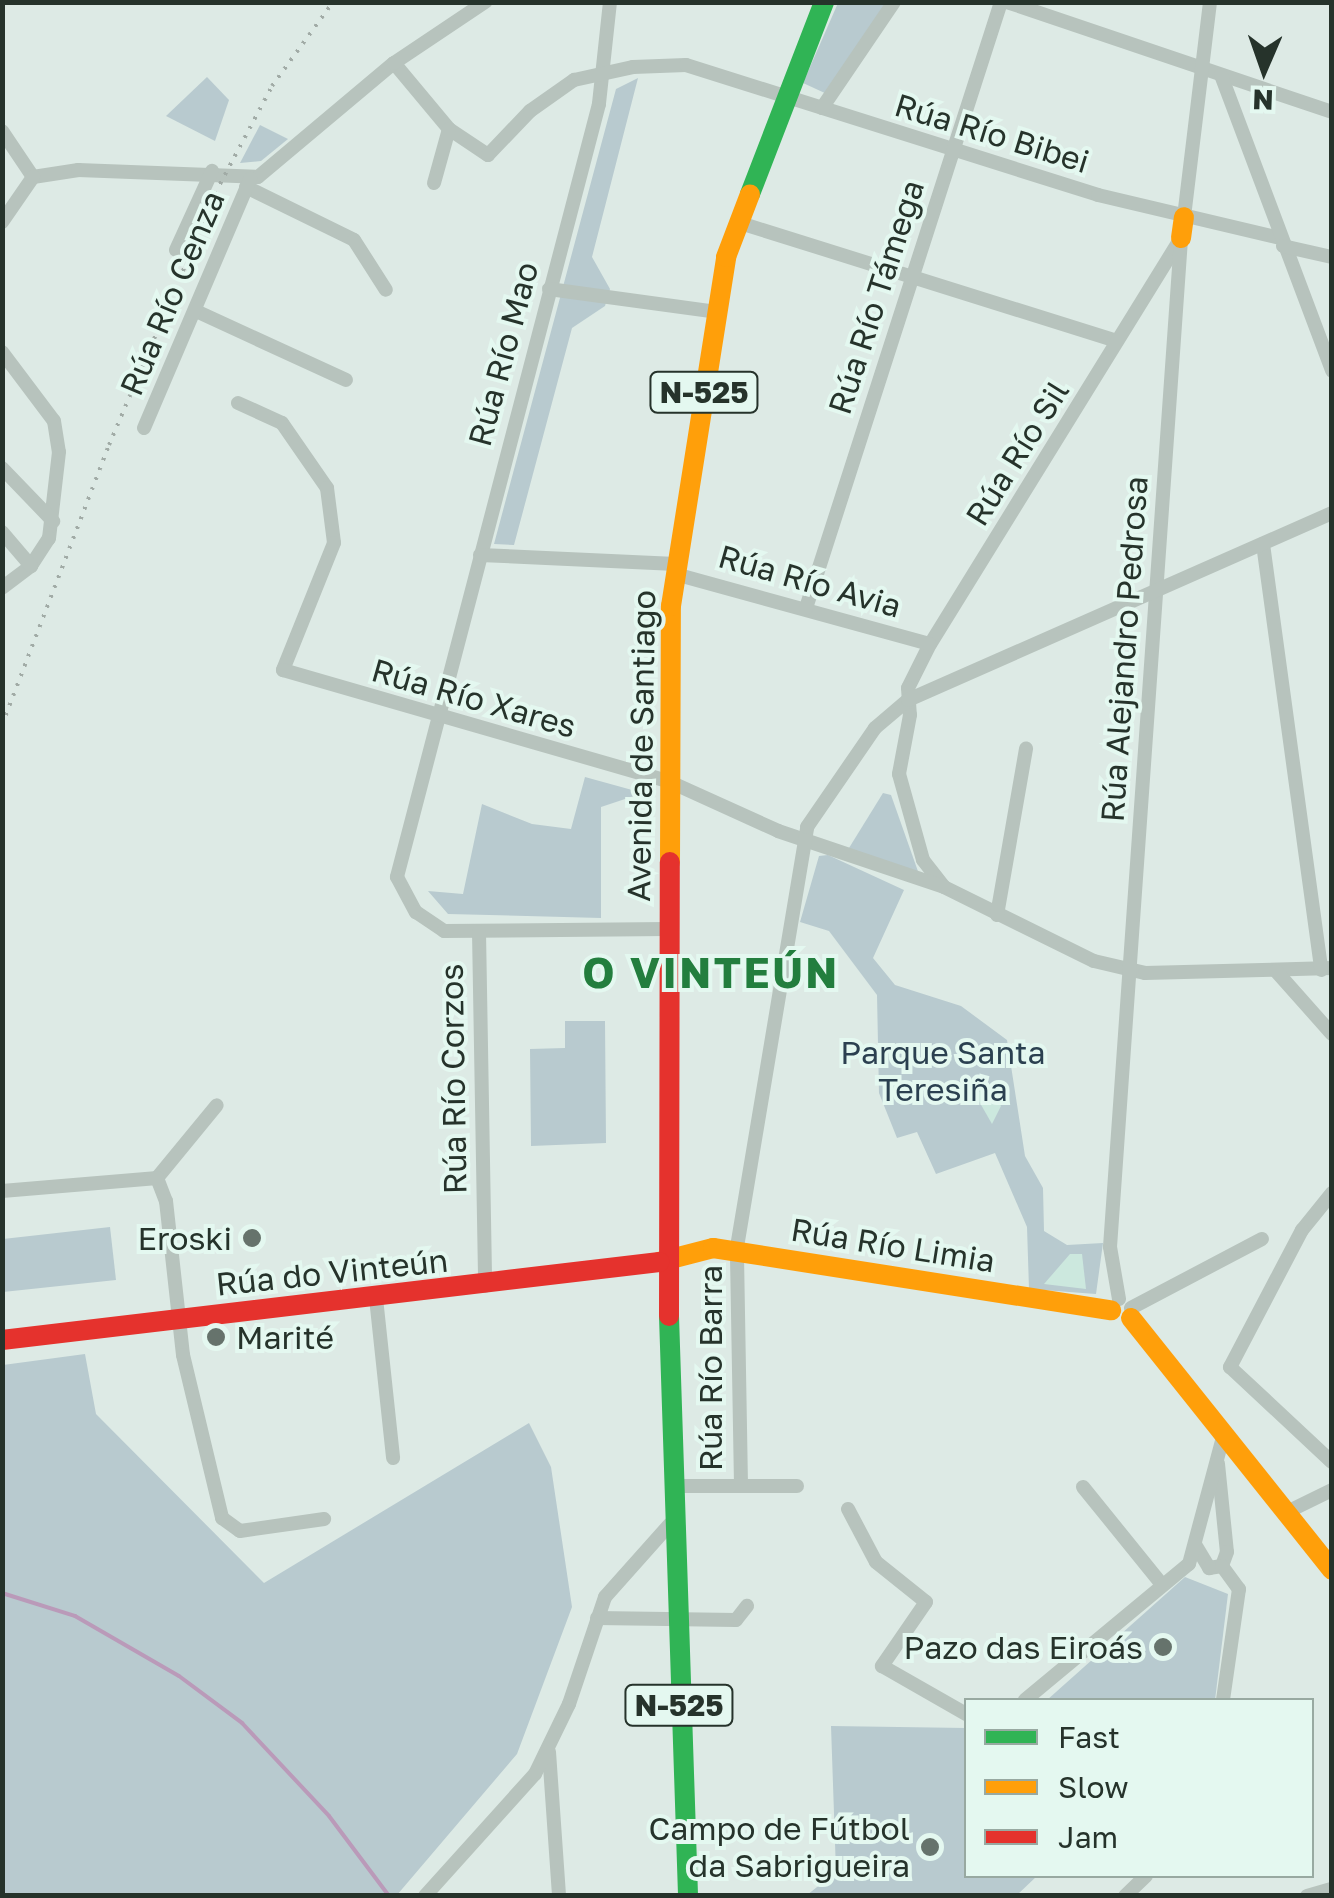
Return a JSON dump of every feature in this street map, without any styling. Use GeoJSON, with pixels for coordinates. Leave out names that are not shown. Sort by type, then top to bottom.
{"type":"FeatureCollection","features":[{"type":"Feature","properties":{"kind":"main road","name":"Avenida de Santiago"},"geometry":{"type":"LineString","coordinates":[[677,1514],[668,1259],[667,930],[676,569],[716,312],[737,222],[824,2]]}},
{"type":"Feature","properties":{"kind":"main road","name":"Rúa Río Limia"},"geometry":{"type":"LineString","coordinates":[[668,1259],[737,1248],[1123,1309]]}},
{"type":"Feature","properties":{"kind":"main road","name":"Rúa do Vinteún"},"geometry":{"type":"LineString","coordinates":[[2,1340],[484,1286],[668,1259]]}},
{"type":"Feature","properties":{"kind":"main road"},"geometry":{"type":"LineString","coordinates":[[1123,1309],[1220,1447],[1287,1512],[1332,1570]]}},
{"type":"Feature","properties":{"kind":"main road","name":"N-525"},"geometry":{"type":"LineString","coordinates":[[677,1514],[688,1896]]}},
{"type":"Feature","properties":{"kind":"street"},"geometry":{"type":"LineString","coordinates":[[248,183],[276,166],[394,63],[485,2]]}},
{"type":"Feature","properties":{"kind":"street","name":"Rúa Río Mao"},"geometry":{"type":"LineString","coordinates":[[480,932],[435,929],[398,886],[399,860],[606,71],[610,2]]}},
{"type":"Feature","properties":{"kind":"street"},"geometry":{"type":"LineString","coordinates":[[822,108],[894,2]]}},
{"type":"Feature","properties":{"kind":"street"},"geometry":{"type":"LineString","coordinates":[[1004,2],[1332,112]]}},
{"type":"Feature","properties":{"kind":"street","name":"Rúa Río Támega"},"geometry":{"type":"LineString","coordinates":[[806,608],[907,280],[1004,2]]}},
{"type":"Feature","properties":{"kind":"street","name":"Rúa Alejandro Pedrosa"},"geometry":{"type":"LineString","coordinates":[[1123,1309],[1110,1247],[1183,228],[1210,2]]}},
{"type":"Feature","properties":{"kind":"street"},"geometry":{"type":"LineString","coordinates":[[394,63],[449,130],[434,183]]}},
{"type":"Feature","properties":{"kind":"street","name":"Rúa Río Bibei"},"geometry":{"type":"LineString","coordinates":[[449,130],[488,155],[530,111],[574,80],[606,71],[686,65],[1183,228],[1281,242],[1332,257]]}},
{"type":"Feature","properties":{"kind":"street"},"geometry":{"type":"LineString","coordinates":[[1220,76],[1281,242],[1328,352],[1332,371]]}},
{"type":"Feature","properties":{"kind":"street"},"geometry":{"type":"LineString","coordinates":[[5,138],[33,177]]}},
{"type":"Feature","properties":{"kind":"street"},"geometry":{"type":"LineString","coordinates":[[2,222],[33,177],[78,170],[218,173],[248,183],[354,240],[386,290]]}},
{"type":"Feature","properties":{"kind":"street"},"geometry":{"type":"LineString","coordinates":[[176,250],[218,173]]}},
{"type":"Feature","properties":{"kind":"street","name":"Rúa Río Cenza"},"geometry":{"type":"LineString","coordinates":[[144,428],[248,183]]}},
{"type":"Feature","properties":{"kind":"street"},"geometry":{"type":"LineString","coordinates":[[737,222],[907,280],[1117,342]]}},
{"type":"Feature","properties":{"kind":"street","name":"Rúa Río Sil"},"geometry":{"type":"LineString","coordinates":[[801,840],[875,728],[909,708],[930,644],[1162,270],[1183,228]]}},
{"type":"Feature","properties":{"kind":"street"},"geometry":{"type":"LineString","coordinates":[[1162,270],[1180,276]]}},
{"type":"Feature","properties":{"kind":"street"},"geometry":{"type":"LineString","coordinates":[[549,288],[716,312]]}},
{"type":"Feature","properties":{"kind":"street"},"geometry":{"type":"LineString","coordinates":[[196,312],[346,380]]}},
{"type":"Feature","properties":{"kind":"street"},"geometry":{"type":"LineString","coordinates":[[2,352],[54,421],[52,520],[31,566],[2,588]]}},
{"type":"Feature","properties":{"kind":"street","name":"Rúa Río Xares"},"geometry":{"type":"LineString","coordinates":[[238,403],[282,424],[327,488],[334,543],[283,670],[437,718],[668,782],[801,840],[944,887],[1094,961],[1130,970],[1326,969]]}},
{"type":"Feature","properties":{"kind":"street"},"geometry":{"type":"LineString","coordinates":[[2,468],[52,520]]}},
{"type":"Feature","properties":{"kind":"street"},"geometry":{"type":"LineString","coordinates":[[944,887],[923,860],[899,774],[909,708],[950,678],[1332,513]]}},
{"type":"Feature","properties":{"kind":"street"},"geometry":{"type":"LineString","coordinates":[[2,532],[31,566]]}},
{"type":"Feature","properties":{"kind":"street"},"geometry":{"type":"LineString","coordinates":[[1263,544],[1326,969]]}},
{"type":"Feature","properties":{"kind":"street","name":"Rúa Río Avia"},"geometry":{"type":"LineString","coordinates":[[480,555],[676,569],[930,644]]}},
{"type":"Feature","properties":{"kind":"street"},"geometry":{"type":"LineString","coordinates":[[997,915],[1026,748]]}},
{"type":"Feature","properties":{"kind":"street","name":"Rúa Río Barra"},"geometry":{"type":"LineString","coordinates":[[676,1486],[741,1485],[737,1248],[801,840]]}},
{"type":"Feature","properties":{"kind":"street"},"geometry":{"type":"LineString","coordinates":[[480,932],[667,930]]}},
{"type":"Feature","properties":{"kind":"street","name":"Rúa Río Corzos"},"geometry":{"type":"LineString","coordinates":[[480,932],[484,1286]]}},
{"type":"Feature","properties":{"kind":"street"},"geometry":{"type":"LineString","coordinates":[[1276,971],[1332,1034]]}},
{"type":"Feature","properties":{"kind":"street"},"geometry":{"type":"LineString","coordinates":[[2,1191],[156,1178],[217,1105]]}},
{"type":"Feature","properties":{"kind":"street"},"geometry":{"type":"LineString","coordinates":[[156,1178],[166,1201],[176,1319],[222,1518],[240,1532],[324,1519]]}},
{"type":"Feature","properties":{"kind":"street"},"geometry":{"type":"LineString","coordinates":[[1332,1193],[1302,1230],[1230,1367],[1332,1462]]}},
{"type":"Feature","properties":{"kind":"street"},"geometry":{"type":"LineString","coordinates":[[1123,1309],[1262,1239]]}},
{"type":"Feature","properties":{"kind":"street"},"geometry":{"type":"LineString","coordinates":[[376,1298],[393,1458]]}},
{"type":"Feature","properties":{"kind":"street"},"geometry":{"type":"LineString","coordinates":[[1027,1698],[1193,1556],[1220,1447]]}},
{"type":"Feature","properties":{"kind":"street"},"geometry":{"type":"LineString","coordinates":[[1180,1569],[1216,1567],[1228,1552],[1220,1447]]}},
{"type":"Feature","properties":{"kind":"street"},"geometry":{"type":"LineString","coordinates":[[741,1485],[796,1486]]}},
{"type":"Feature","properties":{"kind":"street"},"geometry":{"type":"LineString","coordinates":[[1083,1487],[1160,1582]]}},
{"type":"Feature","properties":{"kind":"street"},"geometry":{"type":"LineString","coordinates":[[1287,1512],[1332,1490]]}},
{"type":"Feature","properties":{"kind":"street"},"geometry":{"type":"LineString","coordinates":[[848,1510],[876,1562],[926,1602],[882,1666],[964,1713]]}},
{"type":"Feature","properties":{"kind":"street"},"geometry":{"type":"LineString","coordinates":[[425,1896],[549,1750],[597,1618],[618,1576],[660,1540],[677,1514]]}},
{"type":"Feature","properties":{"kind":"street"},"geometry":{"type":"LineString","coordinates":[[1194,1541],[1239,1589],[1224,1698]]}},
{"type":"Feature","properties":{"kind":"street"},"geometry":{"type":"LineString","coordinates":[[597,1618],[736,1620],[747,1606]]}},
{"type":"Feature","properties":{"kind":"street"},"geometry":{"type":"LineString","coordinates":[[549,1750],[558,1896]]}},
{"type":"Feature","properties":{"kind":"street"},"geometry":{"type":"LineString","coordinates":[[1124,1896],[1144,1878]]}},
{"type":"Feature","properties":{"kind":"street"},"geometry":{"type":"LineString","coordinates":[[1307,1896],[1332,1889]]}},
{"type":"Feature","properties":{"kind":"green space"},"geometry":{"type":"Polygon","coordinates":[[[838,3],[891,3],[827,94],[803,83],[838,3]]]}},
{"type":"Feature","properties":{"kind":"green space"},"geometry":{"type":"Polygon","coordinates":[[[207,77],[229,100],[215,141],[166,116],[207,77]]]}},
{"type":"Feature","properties":{"kind":"green space"},"geometry":{"type":"Polygon","coordinates":[[[638,78],[592,257],[610,289],[605,306],[572,328],[514,545],[494,544],[616,89],[638,78]]]}},
{"type":"Feature","properties":{"kind":"green space"},"geometry":{"type":"Polygon","coordinates":[[[260,125],[288,139],[261,161],[240,163],[260,125]]]}},
{"type":"Feature","properties":{"kind":"green space"},"geometry":{"type":"Polygon","coordinates":[[[585,777],[643,793],[601,807],[601,918],[448,914],[428,891],[463,894],[482,804],[532,824],[571,829],[585,777]]]}},
{"type":"Feature","properties":{"kind":"green space"},"geometry":{"type":"Polygon","coordinates":[[[883,793],[891,795],[920,877],[849,848],[883,793]]]}},
{"type":"Feature","properties":{"kind":"green space","name":"Parque Santa Teresiña"},"geometry":{"type":"Polygon","coordinates":[[[828,855],[904,890],[873,958],[895,985],[961,1006],[1007,1040],[1025,1156],[1043,1188],[1044,1231],[1067,1245],[1103,1243],[1096,1294],[1029,1289],[1027,1227],[995,1153],[936,1174],[917,1132],[897,1138],[879,1093],[877,995],[829,931],[800,922],[819,856],[828,855]]]}},
{"type":"Feature","properties":{"kind":"green space"},"geometry":{"type":"Polygon","coordinates":[[[565,1021],[605,1021],[606,1143],[531,1146],[530,1049],[565,1048],[565,1021]]]}},
{"type":"Feature","properties":{"kind":"green space"},"geometry":{"type":"Polygon","coordinates":[[[110,1227],[116,1280],[3,1292],[3,1239],[110,1227]]]}},
{"type":"Feature","properties":{"kind":"green space"},"geometry":{"type":"Polygon","coordinates":[[[85,1354],[96,1414],[264,1583],[529,1423],[551,1467],[572,1607],[517,1754],[397,1895],[3,1895],[3,1365],[85,1354]]]}},
{"type":"Feature","properties":{"kind":"green space"},"geometry":{"type":"Polygon","coordinates":[[[1185,1577],[1228,1594],[1215,1698],[1049,1698],[1185,1577]]]}},
{"type":"Feature","properties":{"kind":"green space"},"geometry":{"type":"Polygon","coordinates":[[[831,1726],[964,1728],[964,1878],[1035,1878],[1017,1895],[807,1895],[836,1872],[831,1726]]]}},
{"type":"Feature","properties":{"kind":"shaded area"},"geometry":{"type":"Polygon","coordinates":[[[986,1084],[1001,1106],[992,1124],[976,1096],[986,1084]]]}},
{"type":"Feature","properties":{"kind":"shaded area"},"geometry":{"type":"Polygon","coordinates":[[[1070,1254],[1082,1254],[1086,1289],[1044,1284],[1070,1254]]]}},
{"type":"Feature","properties":{"kind":"waterway"},"geometry":{"type":"LineString","coordinates":[[2,1593],[75,1616],[179,1676],[242,1723],[329,1816],[389,1896]]}},
{"type":"Feature","properties":{"kind":"railway"},"geometry":{"type":"LineString","coordinates":[[2,725],[109,445],[220,184],[272,86],[333,2]]}},
{"type":"Feature","properties":{"kind":"traffic: fast"},"geometry":{"type":"LineString","coordinates":[[750,194],[824,2]]}},
{"type":"Feature","properties":{"kind":"traffic: fast"},"geometry":{"type":"LineString","coordinates":[[669,1316],[688,1896]]}},
{"type":"Feature","properties":{"kind":"traffic: slow"},"geometry":{"type":"LineString","coordinates":[[670,862],[671,606],[726,257],[750,194]]}},
{"type":"Feature","properties":{"kind":"traffic: slow"},"geometry":{"type":"LineString","coordinates":[[1181,238],[1184,217]]}},
{"type":"Feature","properties":{"kind":"traffic: slow"},"geometry":{"type":"LineString","coordinates":[[659,1262],[713,1248],[1111,1310]]}},
{"type":"Feature","properties":{"kind":"traffic: slow"},"geometry":{"type":"LineString","coordinates":[[1131,1318],[1332,1570]]}},
{"type":"Feature","properties":{"kind":"traffic: jam"},"geometry":{"type":"LineString","coordinates":[[669,1316],[670,862]]}},
{"type":"Feature","properties":{"kind":"traffic: jam"},"geometry":{"type":"LineString","coordinates":[[2,1340],[659,1262]]}},
{"type":"Feature","properties":{"kind":"place","name":"Eroski"},"geometry":{"type":"Point","coordinates":[252,1238]}},
{"type":"Feature","properties":{"kind":"place","name":"Marité"},"geometry":{"type":"Point","coordinates":[216,1337]}},
{"type":"Feature","properties":{"kind":"place","name":"Pazo das Eiroás"},"geometry":{"type":"Point","coordinates":[1163,1647]}},
{"type":"Feature","properties":{"kind":"place","name":"Campo de Fútbol da Sabrigueira"},"geometry":{"type":"Point","coordinates":[930,1847]}},
{"type":"Feature","properties":{"kind":"district","name":"O VINTEÚN"},"geometry":{"type":"Point","coordinates":[711,972]}}]}
